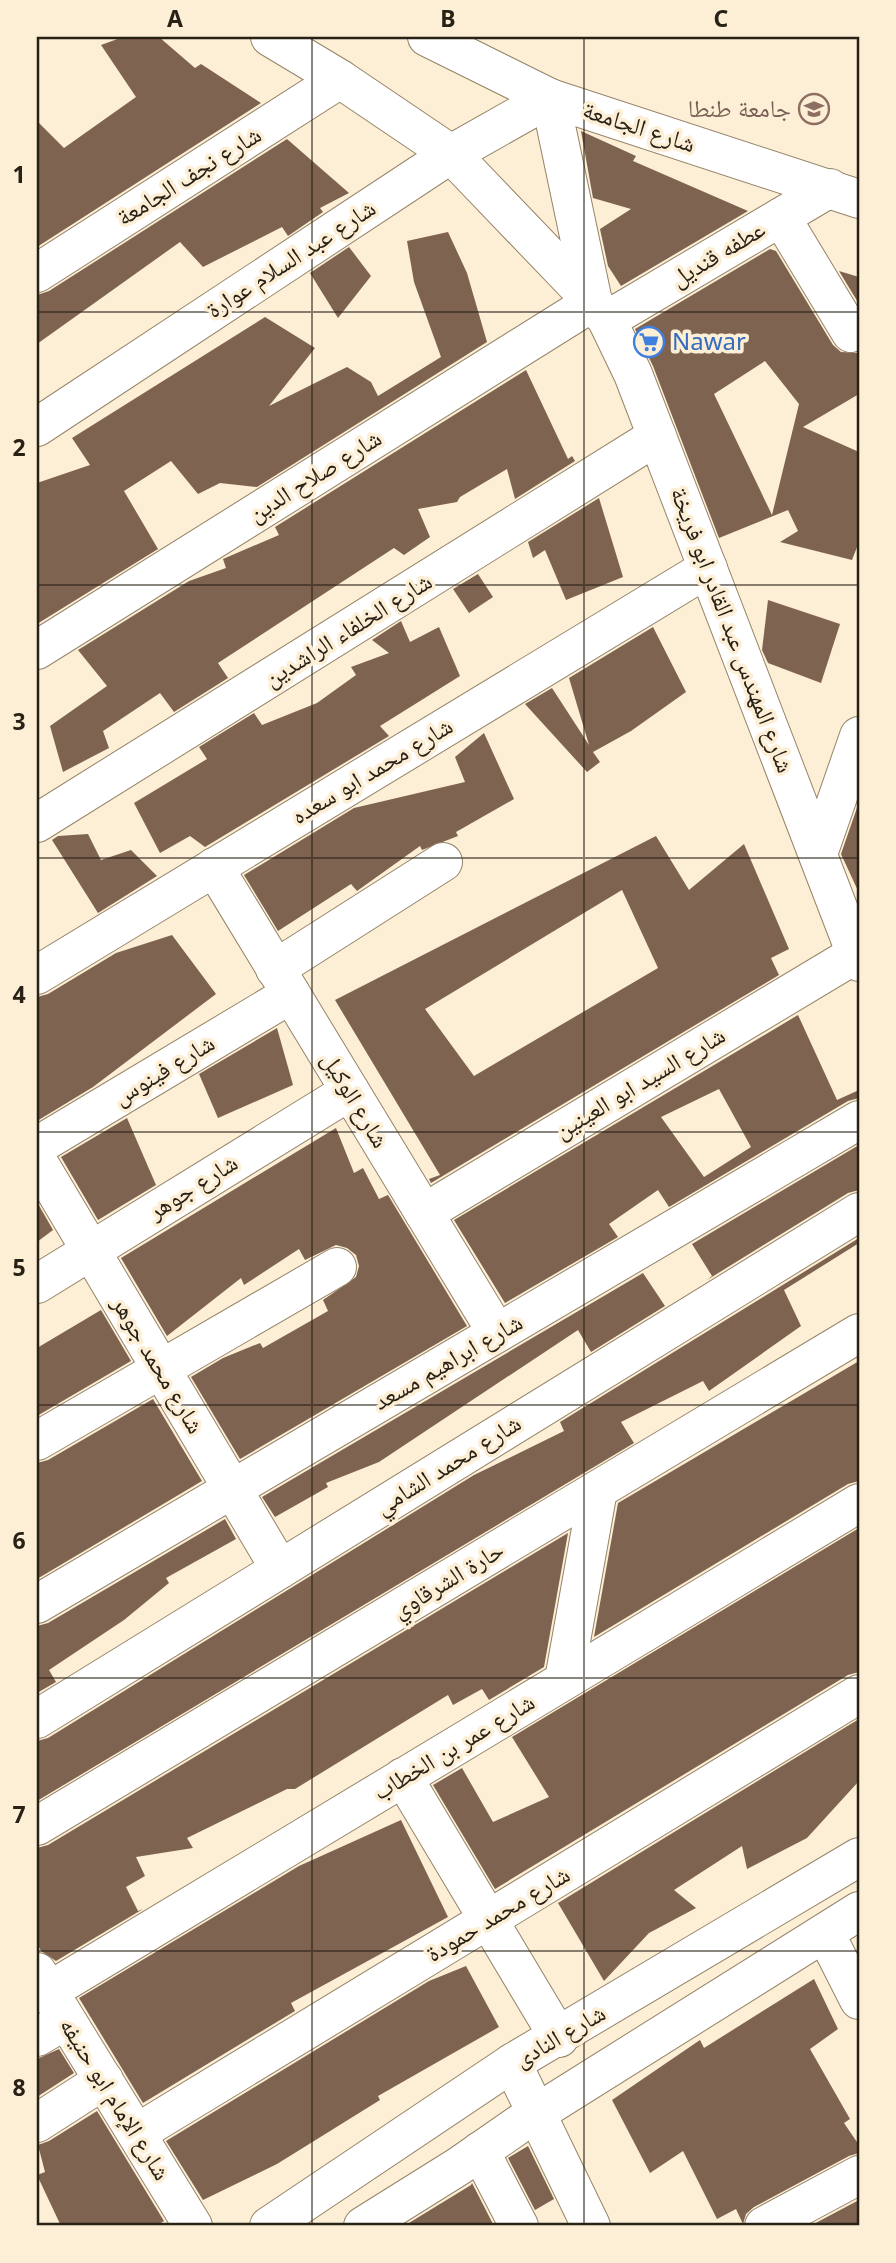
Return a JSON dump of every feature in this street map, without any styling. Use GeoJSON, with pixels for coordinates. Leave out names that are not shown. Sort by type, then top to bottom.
{"type":"FeatureCollection","features":[{"type":"Feature","properties":{"kind":"street","name":"شارع المهندس عبد القادر ابو فريخة"},"geometry":{"type":"LineString","coordinates":[[270,37],[340,79],[450,154],[600,311]]}},
{"type":"Feature","properties":{"kind":"street","name":"شارع الجامعة"},"geometry":{"type":"LineString","coordinates":[[427,37],[550,98],[845,194]]}},
{"type":"Feature","properties":{"kind":"street","name":"شارع نجف الجامعة"},"geometry":{"type":"LineString","coordinates":[[37,272],[340,79]]}},
{"type":"Feature","properties":{"kind":"street","name":"شارع المهندس عبد القادر ابو فريخة"},"geometry":{"type":"LineString","coordinates":[[550,98],[600,311],[633,374],[858,958]]}},
{"type":"Feature","properties":{"kind":"street","name":"شارع عبد السلام عوارة"},"geometry":{"type":"LineString","coordinates":[[37,427],[450,154],[550,98]]}},
{"type":"Feature","properties":{"kind":"street","name":"عطفه قنديل"},"geometry":{"type":"LineString","coordinates":[[600,311],[781,217],[845,194]]}},
{"type":"Feature","properties":{"kind":"street"},"geometry":{"type":"LineString","coordinates":[[781,217],[851,333]]}},
{"type":"Feature","properties":{"kind":"street","name":"شارع صلاح الدين"},"geometry":{"type":"LineString","coordinates":[[37,650],[600,311]]}},
{"type":"Feature","properties":{"kind":"street","name":"شارع الخلفاء الراشدين"},"geometry":{"type":"LineString","coordinates":[[37,823],[657,436]]}},
{"type":"Feature","properties":{"kind":"street","name":"شارع محمد ابو سعده"},"geometry":{"type":"LineString","coordinates":[[37,975],[708,568]]}},
{"type":"Feature","properties":{"kind":"street"},"geometry":{"type":"LineString","coordinates":[[818,854],[859,736]]}},
{"type":"Feature","properties":{"kind":"street","name":"شارع فينوس"},"geometry":{"type":"LineString","coordinates":[[37,1146],[283,981],[443,862]]}},
{"type":"Feature","properties":{"kind":"street","name":"شارع الوكيل"},"geometry":{"type":"LineString","coordinates":[[214,867],[497,1333]]}},
{"type":"Feature","properties":{"kind":"street","name":"شارع السيد ابو العينين"},"geometry":{"type":"LineString","coordinates":[[424,1213],[858,958]]}},
{"type":"Feature","properties":{"kind":"street","name":"شارع جوهر"},"geometry":{"type":"LineString","coordinates":[[37,1284],[350,1091]]}},
{"type":"Feature","properties":{"kind":"street","name":"شارع ابراهيم مسعد"},"geometry":{"type":"LineString","coordinates":[[37,1604],[859,1120]]}},
{"type":"Feature","properties":{"kind":"street","name":"شارع محمد جوهر"},"geometry":{"type":"LineString","coordinates":[[37,1160],[280,1569]]}},
{"type":"Feature","properties":{"kind":"street","name":"شارع محمد الشامي"},"geometry":{"type":"LineString","coordinates":[[37,1719],[859,1212]]}},
{"type":"Feature","properties":{"kind":"street"},"geometry":{"type":"LineString","coordinates":[[37,1441],[337,1267]]}},
{"type":"Feature","properties":{"kind":"street","name":"حارة الشرقاوي"},"geometry":{"type":"LineString","coordinates":[[37,1826],[859,1333]]}},
{"type":"Feature","properties":{"kind":"street"},"geometry":{"type":"LineString","coordinates":[[564,1681],[598,1490]]}},
{"type":"Feature","properties":{"kind":"street","name":"شارع عمر بن الخطاب"},"geometry":{"type":"LineString","coordinates":[[47,2005],[403,1777],[859,1503]]}},
{"type":"Feature","properties":{"kind":"street","name":"شارع محمد حمودة"},"geometry":{"type":"LineString","coordinates":[[137,2133],[859,1694]]}},
{"type":"Feature","properties":{"kind":"street"},"geometry":{"type":"LineString","coordinates":[[403,1777],[559,2038]]}},
{"type":"Feature","properties":{"kind":"street","name":"شارع النادى"},"geometry":{"type":"LineString","coordinates":[[269,2226],[512,2063],[559,2038],[859,1857]]}},
{"type":"Feature","properties":{"kind":"street"},"geometry":{"type":"LineString","coordinates":[[363,2226],[537,2113],[859,1911]]}},
{"type":"Feature","properties":{"kind":"street"},"geometry":{"type":"LineString","coordinates":[[825,1933],[859,2000]]}},
{"type":"Feature","properties":{"kind":"street","name":"شارع الإمام ابو حنيفه"},"geometry":{"type":"LineString","coordinates":[[47,2005],[104,2080],[193,2226]]}},
{"type":"Feature","properties":{"kind":"street"},"geometry":{"type":"LineString","coordinates":[[512,2063],[591,2226]]}},
{"type":"Feature","properties":{"kind":"street"},"geometry":{"type":"LineString","coordinates":[[37,2123],[104,2080]]}},
{"type":"Feature","properties":{"kind":"street"},"geometry":{"type":"LineString","coordinates":[[480,2151],[519,2226]]}},
{"type":"Feature","properties":{"kind":"street"},"geometry":{"type":"LineString","coordinates":[[764,2226],[859,2175]]}},
{"type":"Feature","properties":{"kind":"building"},"geometry":{"type":"Polygon","coordinates":[[[123,37],[159,37],[195,68],[201,64],[261,103],[37,247],[37,121],[64,148],[136,97],[101,45],[123,37]]]}},
{"type":"Feature","properties":{"kind":"building"},"geometry":{"type":"Polygon","coordinates":[[[581,131],[636,156],[633,161],[748,211],[621,286],[608,266],[600,229],[631,209],[593,198],[581,131]]]}},
{"type":"Feature","properties":{"kind":"building"},"geometry":{"type":"Polygon","coordinates":[[[287,139],[349,193],[320,208],[323,212],[288,236],[282,227],[203,267],[180,242],[37,344],[37,295],[49,291],[287,139]]]}},
{"type":"Feature","properties":{"kind":"building"},"geometry":{"type":"Polygon","coordinates":[[[448,232],[467,273],[487,342],[257,487],[220,483],[198,494],[171,461],[124,491],[158,549],[37,624],[37,483],[90,465],[72,438],[265,317],[315,348],[269,406],[347,367],[371,382],[378,396],[441,357],[414,282],[407,241],[448,232]]]}},
{"type":"Feature","properties":{"kind":"building"},"geometry":{"type":"Polygon","coordinates":[[[349,247],[371,276],[338,318],[310,273],[349,247]]]}},
{"type":"Feature","properties":{"kind":"building"},"geometry":{"type":"Polygon","coordinates":[[[770,249],[776,251],[833,345],[841,352],[859,353],[859,394],[803,427],[859,452],[859,542],[852,560],[780,542],[798,531],[788,510],[719,538],[653,366],[635,329],[770,249]],[[765,361],[714,394],[772,515],[799,404],[765,361]]]}},
{"type":"Feature","properties":{"kind":"building"},"geometry":{"type":"Polygon","coordinates":[[[839,271],[859,277],[859,304],[839,271]]]}},
{"type":"Feature","properties":{"kind":"building"},"geometry":{"type":"Polygon","coordinates":[[[526,370],[568,459],[572,456],[575,461],[515,499],[507,469],[460,497],[457,502],[418,509],[430,537],[404,555],[394,548],[218,663],[228,678],[174,712],[160,693],[103,731],[109,748],[63,772],[50,726],[107,686],[78,650],[189,581],[226,568],[223,559],[279,535],[275,527],[526,370]]]}},
{"type":"Feature","properties":{"kind":"building"},"geometry":{"type":"Polygon","coordinates":[[[599,498],[623,577],[566,600],[545,550],[533,558],[528,542],[599,498]]]}},
{"type":"Feature","properties":{"kind":"building"},"geometry":{"type":"Polygon","coordinates":[[[478,574],[493,597],[469,613],[453,589],[478,574]]]}},
{"type":"Feature","properties":{"kind":"building"},"geometry":{"type":"Polygon","coordinates":[[[768,600],[840,624],[821,683],[768,663],[762,650],[768,600]]]}},
{"type":"Feature","properties":{"kind":"building"},"geometry":{"type":"Polygon","coordinates":[[[401,621],[410,642],[439,627],[460,676],[380,726],[389,736],[205,847],[190,836],[160,853],[134,803],[207,759],[199,747],[254,713],[262,725],[317,703],[356,675],[351,667],[389,653],[372,640],[401,621]]]}},
{"type":"Feature","properties":{"kind":"building"},"geometry":{"type":"Polygon","coordinates":[[[653,627],[686,692],[631,731],[593,752],[600,762],[587,772],[525,704],[552,688],[589,745],[569,678],[653,627]]]}},
{"type":"Feature","properties":{"kind":"building"},"geometry":{"type":"Polygon","coordinates":[[[484,733],[514,799],[456,832],[458,836],[422,850],[420,846],[357,891],[351,884],[278,931],[244,875],[354,808],[465,782],[455,757],[484,733]]]}},
{"type":"Feature","properties":{"kind":"building"},"geometry":{"type":"Polygon","coordinates":[[[859,802],[859,893],[841,854],[859,802]]]}},
{"type":"Feature","properties":{"kind":"building"},"geometry":{"type":"Polygon","coordinates":[[[88,834],[101,860],[131,850],[157,876],[98,913],[52,840],[58,836],[88,834]]]}},
{"type":"Feature","properties":{"kind":"building"},"geometry":{"type":"Polygon","coordinates":[[[656,836],[689,890],[744,844],[789,949],[771,958],[779,975],[431,1183],[429,1179],[440,1175],[335,1000],[656,836]],[[622,890],[425,1009],[474,1076],[658,968],[622,890]]]}},
{"type":"Feature","properties":{"kind":"building"},"geometry":{"type":"Polygon","coordinates":[[[172,935],[216,994],[93,1087],[37,1121],[37,997],[48,994],[116,953],[172,935]]]}},
{"type":"Feature","properties":{"kind":"building"},"geometry":{"type":"Polygon","coordinates":[[[798,1015],[837,1100],[859,1090],[859,1098],[848,1101],[669,1207],[658,1190],[609,1224],[618,1237],[505,1303],[454,1220],[798,1015]],[[719,1089],[661,1117],[704,1177],[751,1147],[719,1089]]]}},
{"type":"Feature","properties":{"kind":"building"},"geometry":{"type":"Polygon","coordinates":[[[277,1028],[293,1085],[218,1118],[199,1074],[277,1028]]]}},
{"type":"Feature","properties":{"kind":"building"},"geometry":{"type":"Polygon","coordinates":[[[127,1118],[156,1185],[98,1220],[61,1157],[127,1118]]]}},
{"type":"Feature","properties":{"kind":"building"},"geometry":{"type":"Polygon","coordinates":[[[336,1128],[354,1173],[363,1168],[379,1199],[388,1195],[467,1326],[240,1459],[191,1377],[223,1358],[260,1343],[263,1348],[328,1311],[323,1300],[356,1277],[359,1266],[356,1255],[347,1248],[336,1245],[305,1260],[299,1249],[244,1285],[241,1278],[167,1336],[121,1258],[336,1128]]]}},
{"type":"Feature","properties":{"kind":"building"},"geometry":{"type":"Polygon","coordinates":[[[859,1145],[859,1190],[848,1193],[707,1280],[712,1276],[692,1244],[859,1145]]]}},
{"type":"Feature","properties":{"kind":"building"},"geometry":{"type":"Polygon","coordinates":[[[37,1202],[53,1230],[37,1242],[37,1202]]]}},
{"type":"Feature","properties":{"kind":"building"},"geometry":{"type":"Polygon","coordinates":[[[859,1238],[859,1243],[784,1290],[801,1326],[709,1391],[703,1381],[621,1422],[634,1443],[37,1801],[37,1741],[48,1738],[474,1475],[564,1431],[560,1422],[859,1238]]]}},
{"type":"Feature","properties":{"kind":"building"},"geometry":{"type":"Polygon","coordinates":[[[643,1273],[665,1306],[591,1352],[578,1330],[379,1462],[326,1483],[328,1487],[275,1517],[262,1497],[643,1273]]]}},
{"type":"Feature","properties":{"kind":"building"},"geometry":{"type":"Polygon","coordinates":[[[101,1310],[131,1361],[37,1416],[37,1348],[101,1310]]]}},
{"type":"Feature","properties":{"kind":"building"},"geometry":{"type":"Polygon","coordinates":[[[859,1361],[859,1481],[848,1484],[594,1637],[618,1503],[859,1361]]]}},
{"type":"Feature","properties":{"kind":"building"},"geometry":{"type":"Polygon","coordinates":[[[153,1399],[202,1481],[37,1579],[37,1463],[48,1460],[153,1399]]]}},
{"type":"Feature","properties":{"kind":"building"},"geometry":{"type":"Polygon","coordinates":[[[225,1519],[236,1539],[166,1578],[169,1583],[124,1620],[49,1670],[56,1682],[37,1693],[37,1626],[48,1623],[225,1519]]]}},
{"type":"Feature","properties":{"kind":"building"},"geometry":{"type":"Polygon","coordinates":[[[859,1528],[859,1672],[848,1675],[495,1889],[433,1785],[462,1768],[493,1822],[549,1797],[512,1737],[859,1528]]]}},
{"type":"Feature","properties":{"kind":"building"},"geometry":{"type":"Polygon","coordinates":[[[568,1533],[544,1667],[489,1700],[482,1689],[453,1705],[448,1695],[295,1789],[287,1789],[187,1838],[193,1848],[136,1857],[145,1876],[126,1887],[138,1911],[143,1909],[56,1961],[41,1951],[37,1943],[37,1848],[48,1845],[568,1533]]]}},
{"type":"Feature","properties":{"kind":"building"},"geometry":{"type":"Polygon","coordinates":[[[859,1719],[859,1781],[807,1838],[747,1869],[742,1846],[674,1890],[696,1908],[649,1933],[604,1981],[558,1903],[859,1719]]]}},
{"type":"Feature","properties":{"kind":"building"},"geometry":{"type":"Polygon","coordinates":[[[401,1820],[448,1917],[291,2003],[295,2011],[143,2103],[79,1998],[299,1866],[401,1820]]]}},
{"type":"Feature","properties":{"kind":"building"},"geometry":{"type":"Polygon","coordinates":[[[466,1966],[499,2027],[378,2096],[380,2100],[277,2164],[203,2200],[166,2141],[429,1981],[466,1966]]]}},
{"type":"Feature","properties":{"kind":"building"},"geometry":{"type":"Polygon","coordinates":[[[814,1979],[838,2029],[810,2049],[850,2119],[844,2123],[859,2145],[859,2153],[754,2207],[746,2214],[743,2224],[736,2209],[717,2219],[683,2151],[650,2173],[612,2100],[700,2040],[704,2048],[814,1979]]]}},
{"type":"Feature","properties":{"kind":"building"},"geometry":{"type":"Polygon","coordinates":[[[59,2049],[74,2073],[37,2097],[37,2059],[59,2049]]]}},
{"type":"Feature","properties":{"kind":"building"},"geometry":{"type":"Polygon","coordinates":[[[97,2111],[164,2221],[156,2226],[61,2226],[37,2175],[45,2172],[38,2145],[97,2111]]]}},
{"type":"Feature","properties":{"kind":"building"},"geometry":{"type":"Polygon","coordinates":[[[528,2146],[554,2199],[535,2210],[508,2158],[528,2146]]]}},
{"type":"Feature","properties":{"kind":"building"},"geometry":{"type":"Polygon","coordinates":[[[472,2183],[494,2226],[404,2226],[471,2185],[472,2183]]]}},
{"type":"Feature","properties":{"kind":"building"},"geometry":{"type":"Polygon","coordinates":[[[859,2200],[859,2226],[810,2226],[859,2200]]]}},
{"type":"Feature","properties":{"kind":"place","name":"جامعة طنطا"},"geometry":{"type":"Point","coordinates":[814,109]}},
{"type":"Feature","properties":{"kind":"place","name":"Nawar"},"geometry":{"type":"Point","coordinates":[649,342]}}]}
